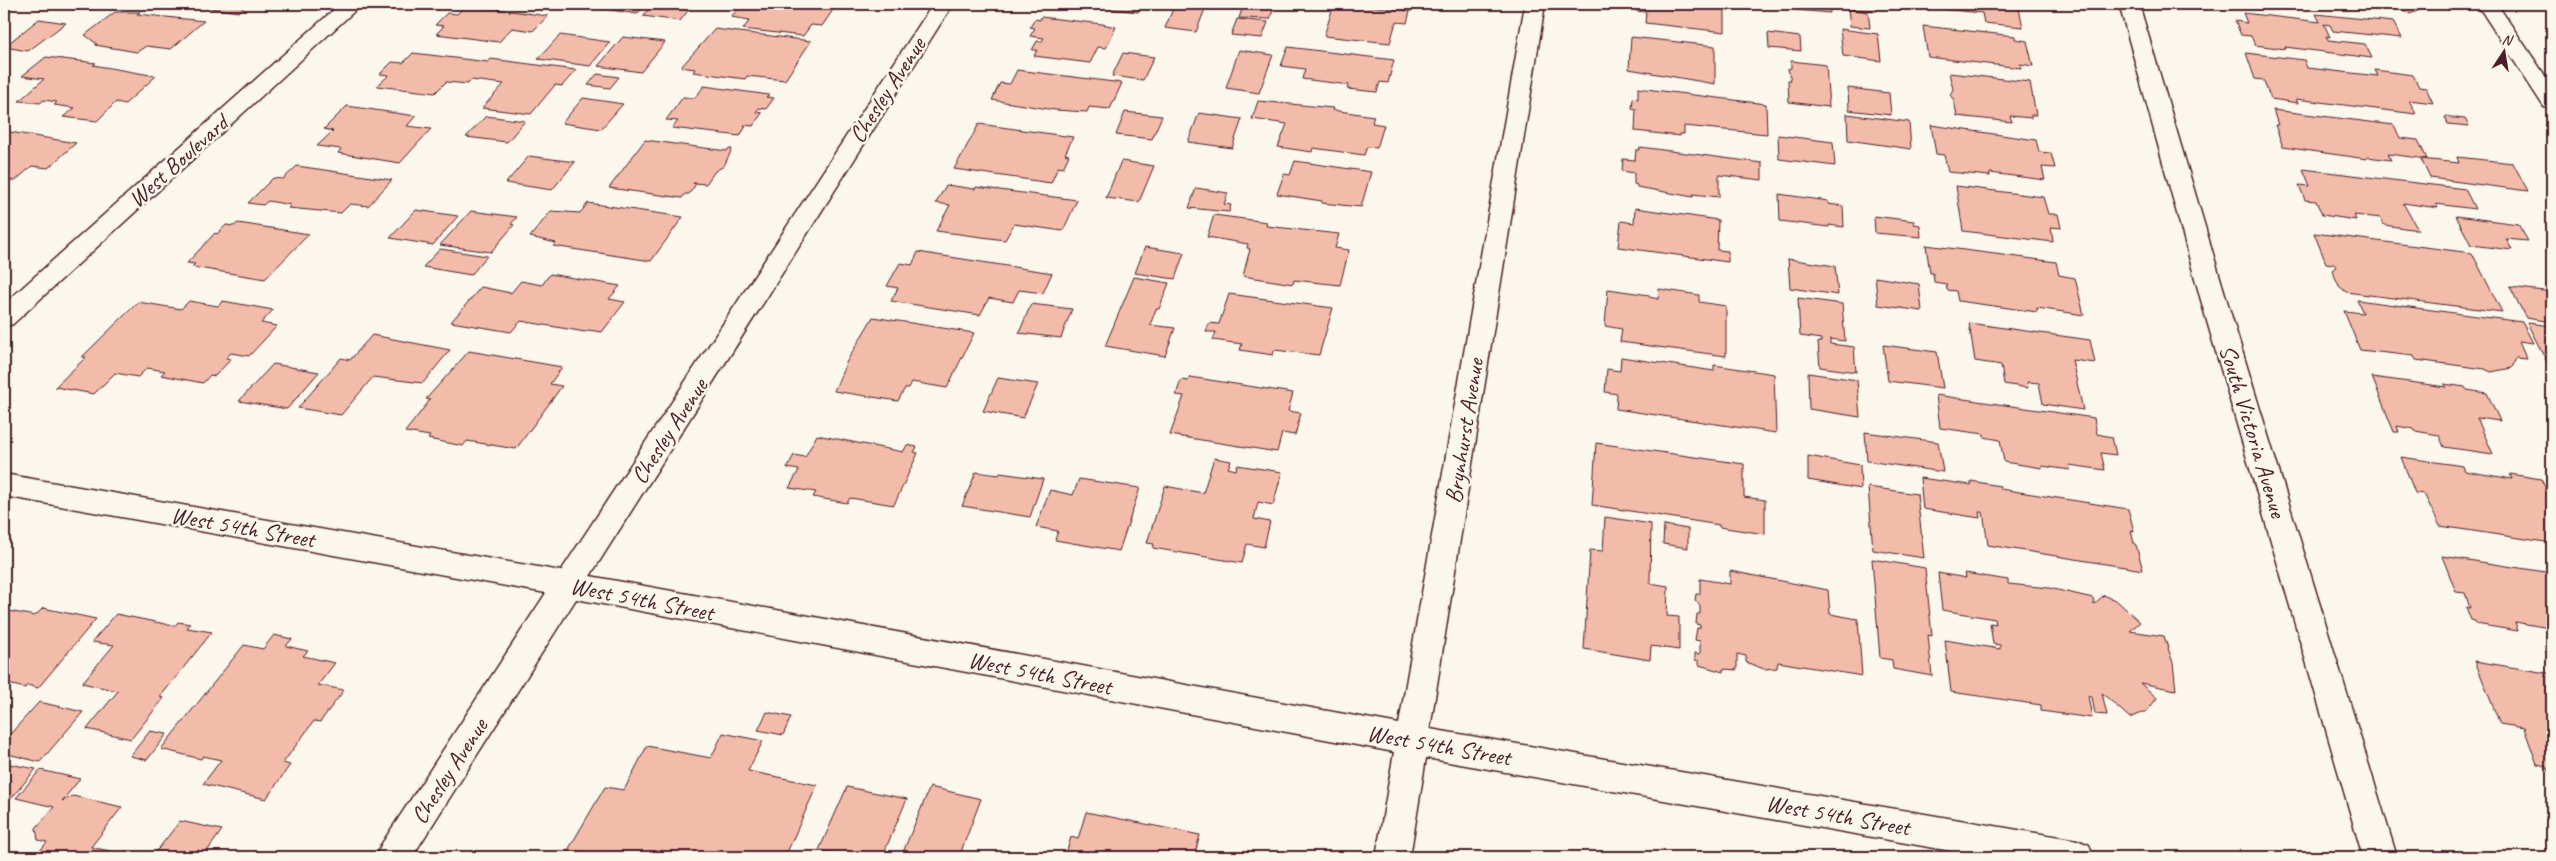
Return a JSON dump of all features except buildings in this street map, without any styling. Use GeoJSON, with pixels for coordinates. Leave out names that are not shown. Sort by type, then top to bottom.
{"type":"FeatureCollection","features":[{"type":"Feature","properties":{"kind":"street","name":"West Boulevard"},"geometry":{"type":"LineString","coordinates":[[4,318],[352,4]]}},
{"type":"Feature","properties":{"kind":"street","name":"Chesley Avenue"},"geometry":{"type":"LineString","coordinates":[[394,857],[943,4]]}},
{"type":"Feature","properties":{"kind":"street","name":"Brynhurst Avenue"},"geometry":{"type":"LineString","coordinates":[[1394,857],[1536,4]]}},
{"type":"Feature","properties":{"kind":"street","name":"South Victoria Avenue"},"geometry":{"type":"LineString","coordinates":[[2129,4],[2220,321],[2380,857]]}},
{"type":"Feature","properties":{"kind":"street"},"geometry":{"type":"LineString","coordinates":[[2487,4],[2552,102]]}},
{"type":"Feature","properties":{"kind":"street","name":"West 54th Street"},"geometry":{"type":"LineString","coordinates":[[4,485],[570,585],[1220,707],[2077,857]]}}]}
